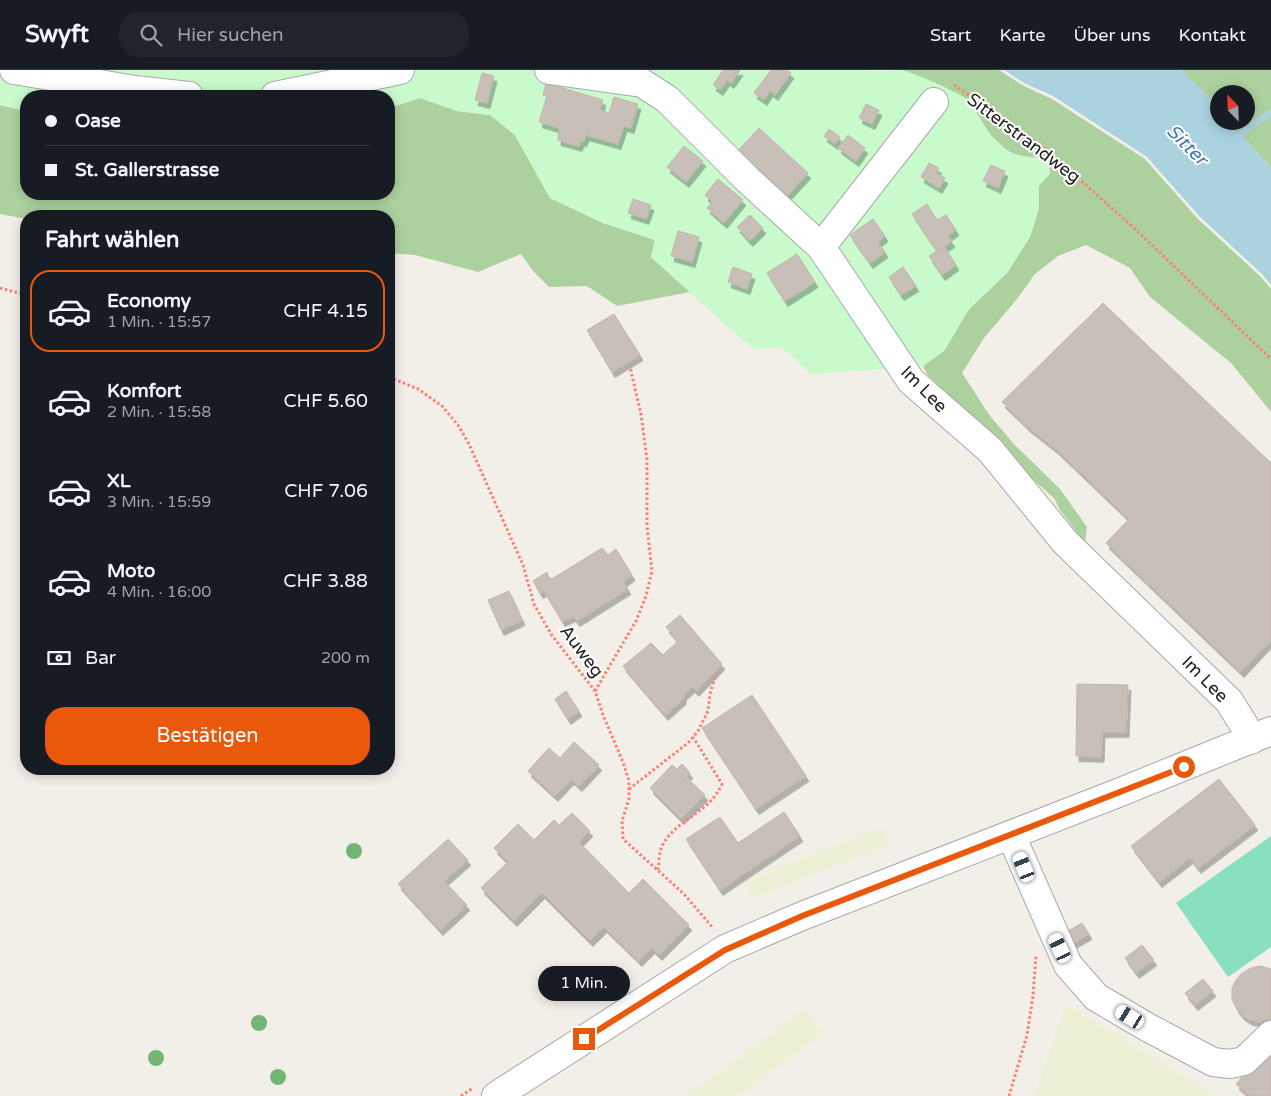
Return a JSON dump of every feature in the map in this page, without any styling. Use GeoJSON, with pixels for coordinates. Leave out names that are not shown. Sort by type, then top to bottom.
{"type":"FeatureCollection","features":[{"type":"Feature","properties":{"kind":"street"},"geometry":{"type":"LineString","coordinates":[[14,70],[135,90]]}},
{"type":"Feature","properties":{"kind":"street"},"geometry":{"type":"LineString","coordinates":[[304,90],[400,70]]}},
{"type":"Feature","properties":{"kind":"street","name":"Im Lee"},"geometry":{"type":"LineString","coordinates":[[549,70],[646,76],[748,180],[821,247],[911,381],[990,450],[1065,542],[1229,701],[1244,725],[1261,736]]}},
{"type":"Feature","properties":{"kind":"street"},"geometry":{"type":"LineString","coordinates":[[821,247],[934,102]]}},
{"type":"Feature","properties":{"kind":"street"},"geometry":{"type":"LineString","coordinates":[[496,1096],[725,950],[802,916],[1261,736]]}},
{"type":"Feature","properties":{"kind":"street"},"geometry":{"type":"LineString","coordinates":[[1011,835],[1068,965],[1096,997],[1213,1062],[1230,1064],[1244,1061],[1271,1035]]}},
{"type":"Feature","properties":{"kind":"path","name":"Sitterstrandweg"},"geometry":{"type":"LineString","coordinates":[[934,102],[951,83],[1042,147],[1133,227],[1271,359]]}},
{"type":"Feature","properties":{"kind":"path"},"geometry":{"type":"LineString","coordinates":[[0,288],[20,293]]}},
{"type":"Feature","properties":{"kind":"path"},"geometry":{"type":"LineString","coordinates":[[595,691],[636,621],[646,596],[652,570],[647,526],[647,460],[641,414],[630,367]]}},
{"type":"Feature","properties":{"kind":"path","name":"Auweg"},"geometry":{"type":"LineString","coordinates":[[395,379],[418,389],[442,406],[458,425],[469,444],[523,564],[534,604],[551,634],[595,691],[629,781],[629,799],[622,821],[623,839],[684,894],[713,928],[725,950]]}},
{"type":"Feature","properties":{"kind":"path"},"geometry":{"type":"LineString","coordinates":[[629,789],[688,743],[698,731],[708,711],[715,677]]}},
{"type":"Feature","properties":{"kind":"path"},"geometry":{"type":"LineString","coordinates":[[658,870],[662,846],[686,821],[718,795],[722,784],[693,737]]}},
{"type":"Feature","properties":{"kind":"path"},"geometry":{"type":"LineString","coordinates":[[1009,1096],[1027,1035],[1033,996],[1036,952]]}},
{"type":"Feature","properties":{"kind":"green space"},"geometry":{"type":"Polygon","coordinates":[[[0,70],[901,70],[915,74],[968,100],[987,130],[1001,146],[1016,154],[1049,157],[1050,174],[1039,186],[1039,208],[1030,237],[1007,273],[969,309],[944,351],[923,366],[811,374],[782,347],[754,349],[728,327],[651,257],[655,240],[603,223],[550,198],[515,135],[490,115],[457,111],[420,98],[395,106],[395,90],[20,90],[20,110],[0,105],[0,70]]]}},
{"type":"Feature","properties":{"kind":"green space"},"geometry":{"type":"Polygon","coordinates":[[[902,70],[999,70],[1024,86],[1052,99],[1145,159],[1198,219],[1260,276],[1271,289],[1271,412],[1231,363],[1150,297],[1130,268],[1086,245],[1058,256],[1035,274],[1017,299],[984,338],[962,373],[990,416],[1013,443],[1060,489],[1087,527],[1085,543],[1060,510],[1054,498],[999,450],[927,374],[923,366],[944,351],[969,309],[1007,273],[1030,237],[1039,208],[1039,185],[1049,157],[1029,158],[1010,153],[991,136],[969,101],[934,83],[902,70]]]}},
{"type":"Feature","properties":{"kind":"green space"},"geometry":{"type":"Polygon","coordinates":[[[1180,70],[1271,70],[1271,168],[1237,130],[1255,130],[1255,85],[1210,85],[1210,99],[1180,70]]]}},
{"type":"Feature","properties":{"kind":"green space"},"geometry":{"type":"Polygon","coordinates":[[[420,98],[457,111],[490,115],[515,135],[550,198],[603,223],[655,240],[651,257],[690,292],[617,306],[587,286],[549,287],[533,271],[521,254],[478,272],[415,255],[395,253],[395,210],[20,210],[20,218],[0,214],[0,105],[20,110],[20,200],[395,200],[395,106],[420,98]]]}},
{"type":"Feature","properties":{"kind":"green space"},"geometry":{"type":"Polygon","coordinates":[[[882,826],[889,845],[751,900],[744,881],[882,826]]]}},
{"type":"Feature","properties":{"kind":"green space"},"geometry":{"type":"Polygon","coordinates":[[[1271,836],[1271,947],[1228,977],[1176,903],[1271,836]]]}},
{"type":"Feature","properties":{"kind":"green space"},"geometry":{"type":"Polygon","coordinates":[[[1066,1004],[1217,1096],[1034,1096],[1066,1004]]]}},
{"type":"Feature","properties":{"kind":"green space"},"geometry":{"type":"Polygon","coordinates":[[[805,1009],[823,1034],[738,1096],[686,1096],[805,1009]]]}},
{"type":"Feature","properties":{"kind":"water","name":"Sitter"},"geometry":{"type":"Polygon","coordinates":[[[1004,70],[1180,70],[1184,73],[1210,99],[1210,130],[1237,130],[1271,168],[1271,285],[1262,274],[1200,217],[1147,157],[1053,96],[1026,84],[1004,70]]]}},
{"type":"Feature","properties":{"kind":"building"},"geometry":{"type":"Polygon","coordinates":[[[723,70],[740,70],[731,83],[727,80],[720,90],[713,85],[723,70]]]}},
{"type":"Feature","properties":{"kind":"building"},"geometry":{"type":"Polygon","coordinates":[[[771,70],[787,70],[791,73],[775,95],[770,91],[764,100],[754,93],[771,70]]]}},
{"type":"Feature","properties":{"kind":"building"},"geometry":{"type":"Polygon","coordinates":[[[482,73],[494,76],[487,103],[475,100],[482,73]]]}},
{"type":"Feature","properties":{"kind":"building"},"geometry":{"type":"Polygon","coordinates":[[[546,83],[603,100],[600,110],[609,113],[614,97],[638,104],[631,128],[624,126],[618,144],[586,135],[584,141],[581,141],[579,146],[558,140],[559,128],[539,122],[547,96],[543,95],[546,83]]]}},
{"type":"Feature","properties":{"kind":"building"},"geometry":{"type":"Polygon","coordinates":[[[866,104],[879,110],[872,124],[859,118],[866,104]]]}},
{"type":"Feature","properties":{"kind":"building"},"geometry":{"type":"Polygon","coordinates":[[[759,128],[808,173],[783,200],[734,155],[759,128]]]}},
{"type":"Feature","properties":{"kind":"building"},"geometry":{"type":"Polygon","coordinates":[[[829,129],[840,137],[835,144],[824,136],[829,129]]]}},
{"type":"Feature","properties":{"kind":"building"},"geometry":{"type":"Polygon","coordinates":[[[848,135],[865,148],[856,161],[838,148],[848,135]]]}},
{"type":"Feature","properties":{"kind":"building"},"geometry":{"type":"Polygon","coordinates":[[[684,146],[703,161],[686,182],[667,167],[684,146]]]}},
{"type":"Feature","properties":{"kind":"building"},"geometry":{"type":"Polygon","coordinates":[[[929,163],[939,168],[936,173],[945,178],[939,188],[921,177],[929,163]]]}},
{"type":"Feature","properties":{"kind":"building"},"geometry":{"type":"Polygon","coordinates":[[[991,165],[1005,171],[998,188],[983,181],[991,165]]]}},
{"type":"Feature","properties":{"kind":"building"},"geometry":{"type":"Polygon","coordinates":[[[718,179],[743,200],[724,223],[707,208],[712,202],[705,195],[718,179]]]}},
{"type":"Feature","properties":{"kind":"building"},"geometry":{"type":"Polygon","coordinates":[[[633,199],[651,205],[646,219],[628,213],[633,199]]]}},
{"type":"Feature","properties":{"kind":"building"},"geometry":{"type":"Polygon","coordinates":[[[927,204],[937,220],[946,215],[956,230],[948,236],[952,242],[937,251],[912,214],[927,204]]]}},
{"type":"Feature","properties":{"kind":"building"},"geometry":{"type":"Polygon","coordinates":[[[750,215],[763,228],[750,241],[737,227],[750,215]]]}},
{"type":"Feature","properties":{"kind":"building"},"geometry":{"type":"Polygon","coordinates":[[[873,219],[885,236],[878,242],[885,252],[870,263],[850,235],[873,219]]]}},
{"type":"Feature","properties":{"kind":"building"},"geometry":{"type":"Polygon","coordinates":[[[678,231],[699,237],[692,262],[671,256],[678,231]]]}},
{"type":"Feature","properties":{"kind":"building"},"geometry":{"type":"Polygon","coordinates":[[[944,246],[956,265],[942,275],[929,256],[944,246]]]}},
{"type":"Feature","properties":{"kind":"building"},"geometry":{"type":"Polygon","coordinates":[[[797,254],[815,282],[785,301],[767,273],[797,254]]]}},
{"type":"Feature","properties":{"kind":"building"},"geometry":{"type":"Polygon","coordinates":[[[733,267],[752,274],[747,289],[728,282],[733,267]]]}},
{"type":"Feature","properties":{"kind":"building"},"geometry":{"type":"Polygon","coordinates":[[[903,267],[916,286],[901,295],[889,277],[903,267]]]}},
{"type":"Feature","properties":{"kind":"building"},"geometry":{"type":"Polygon","coordinates":[[[1103,303],[1271,463],[1271,640],[1241,672],[1106,543],[1129,519],[1056,449],[1028,427],[1002,402],[1103,303]]]}},
{"type":"Feature","properties":{"kind":"building"},"geometry":{"type":"Polygon","coordinates":[[[614,314],[640,355],[612,372],[587,330],[614,314]]]}},
{"type":"Feature","properties":{"kind":"building"},"geometry":{"type":"Polygon","coordinates":[[[602,548],[608,555],[616,549],[632,575],[623,582],[628,589],[577,621],[573,616],[562,621],[544,591],[540,593],[533,581],[547,572],[550,580],[602,548]]]}},
{"type":"Feature","properties":{"kind":"building"},"geometry":{"type":"Polygon","coordinates":[[[509,591],[522,620],[501,630],[488,600],[509,591]]]}},
{"type":"Feature","properties":{"kind":"building"},"geometry":{"type":"Polygon","coordinates":[[[680,615],[722,664],[696,691],[692,687],[683,695],[683,699],[665,715],[623,666],[651,643],[663,655],[678,641],[666,627],[680,615]]]}},
{"type":"Feature","properties":{"kind":"building"},"geometry":{"type":"Polygon","coordinates":[[[1077,684],[1128,685],[1126,732],[1102,732],[1101,757],[1076,756],[1077,684]]]}},
{"type":"Feature","properties":{"kind":"building"},"geometry":{"type":"Polygon","coordinates":[[[566,691],[579,711],[568,719],[555,699],[566,691]]]}},
{"type":"Feature","properties":{"kind":"building"},"geometry":{"type":"Polygon","coordinates":[[[752,695],[806,776],[756,809],[702,728],[752,695]]]}},
{"type":"Feature","properties":{"kind":"building"},"geometry":{"type":"Polygon","coordinates":[[[574,742],[599,765],[579,786],[571,779],[555,796],[528,771],[549,748],[560,758],[574,742]]]}},
{"type":"Feature","properties":{"kind":"building"},"geometry":{"type":"Polygon","coordinates":[[[682,764],[690,773],[686,777],[705,795],[681,819],[650,788],[672,765],[677,769],[682,764]]]}},
{"type":"Feature","properties":{"kind":"building"},"geometry":{"type":"Polygon","coordinates":[[[1219,779],[1255,825],[1198,868],[1190,858],[1159,882],[1131,846],[1219,779]]]}},
{"type":"Feature","properties":{"kind":"building"},"geometry":{"type":"Polygon","coordinates":[[[784,812],[800,836],[720,890],[686,839],[720,817],[738,843],[784,812]]]}},
{"type":"Feature","properties":{"kind":"building"},"geometry":{"type":"Polygon","coordinates":[[[572,813],[590,831],[579,842],[629,893],[643,879],[689,925],[659,955],[652,948],[639,961],[604,927],[590,941],[542,893],[514,921],[481,888],[508,862],[494,848],[518,824],[534,840],[554,820],[559,825],[572,813]]]}},
{"type":"Feature","properties":{"kind":"building"},"geometry":{"type":"Polygon","coordinates":[[[448,839],[468,860],[444,881],[467,905],[440,930],[398,884],[448,839]]]}},
{"type":"Feature","properties":{"kind":"building"},"geometry":{"type":"Polygon","coordinates":[[[1082,923],[1089,934],[1068,946],[1061,935],[1082,923]]]}},
{"type":"Feature","properties":{"kind":"building"},"geometry":{"type":"Polygon","coordinates":[[[1142,945],[1154,960],[1136,973],[1125,958],[1142,945]]]}},
{"type":"Feature","properties":{"kind":"building"},"geometry":{"type":"Polygon","coordinates":[[[1260,966],[1271,969],[1271,1018],[1260,1021],[1250,1020],[1236,1008],[1232,999],[1232,988],[1242,973],[1260,966]]]}},
{"type":"Feature","properties":{"kind":"building"},"geometry":{"type":"Polygon","coordinates":[[[1203,979],[1213,991],[1195,1005],[1185,993],[1203,979]]]}},
{"type":"Feature","properties":{"kind":"building"},"geometry":{"type":"Polygon","coordinates":[[[1271,1042],[1271,1096],[1250,1096],[1236,1084],[1271,1042]]]}},
{"type":"Feature","properties":{"kind":"waterway"},"geometry":{"type":"LineString","coordinates":[[1234,138],[1271,112]]}},
{"type":"Feature","properties":{"kind":"route"},"geometry":{"type":"LineString","coordinates":[[584,1039],[725,950],[774,927],[1184,767]]}}]}
